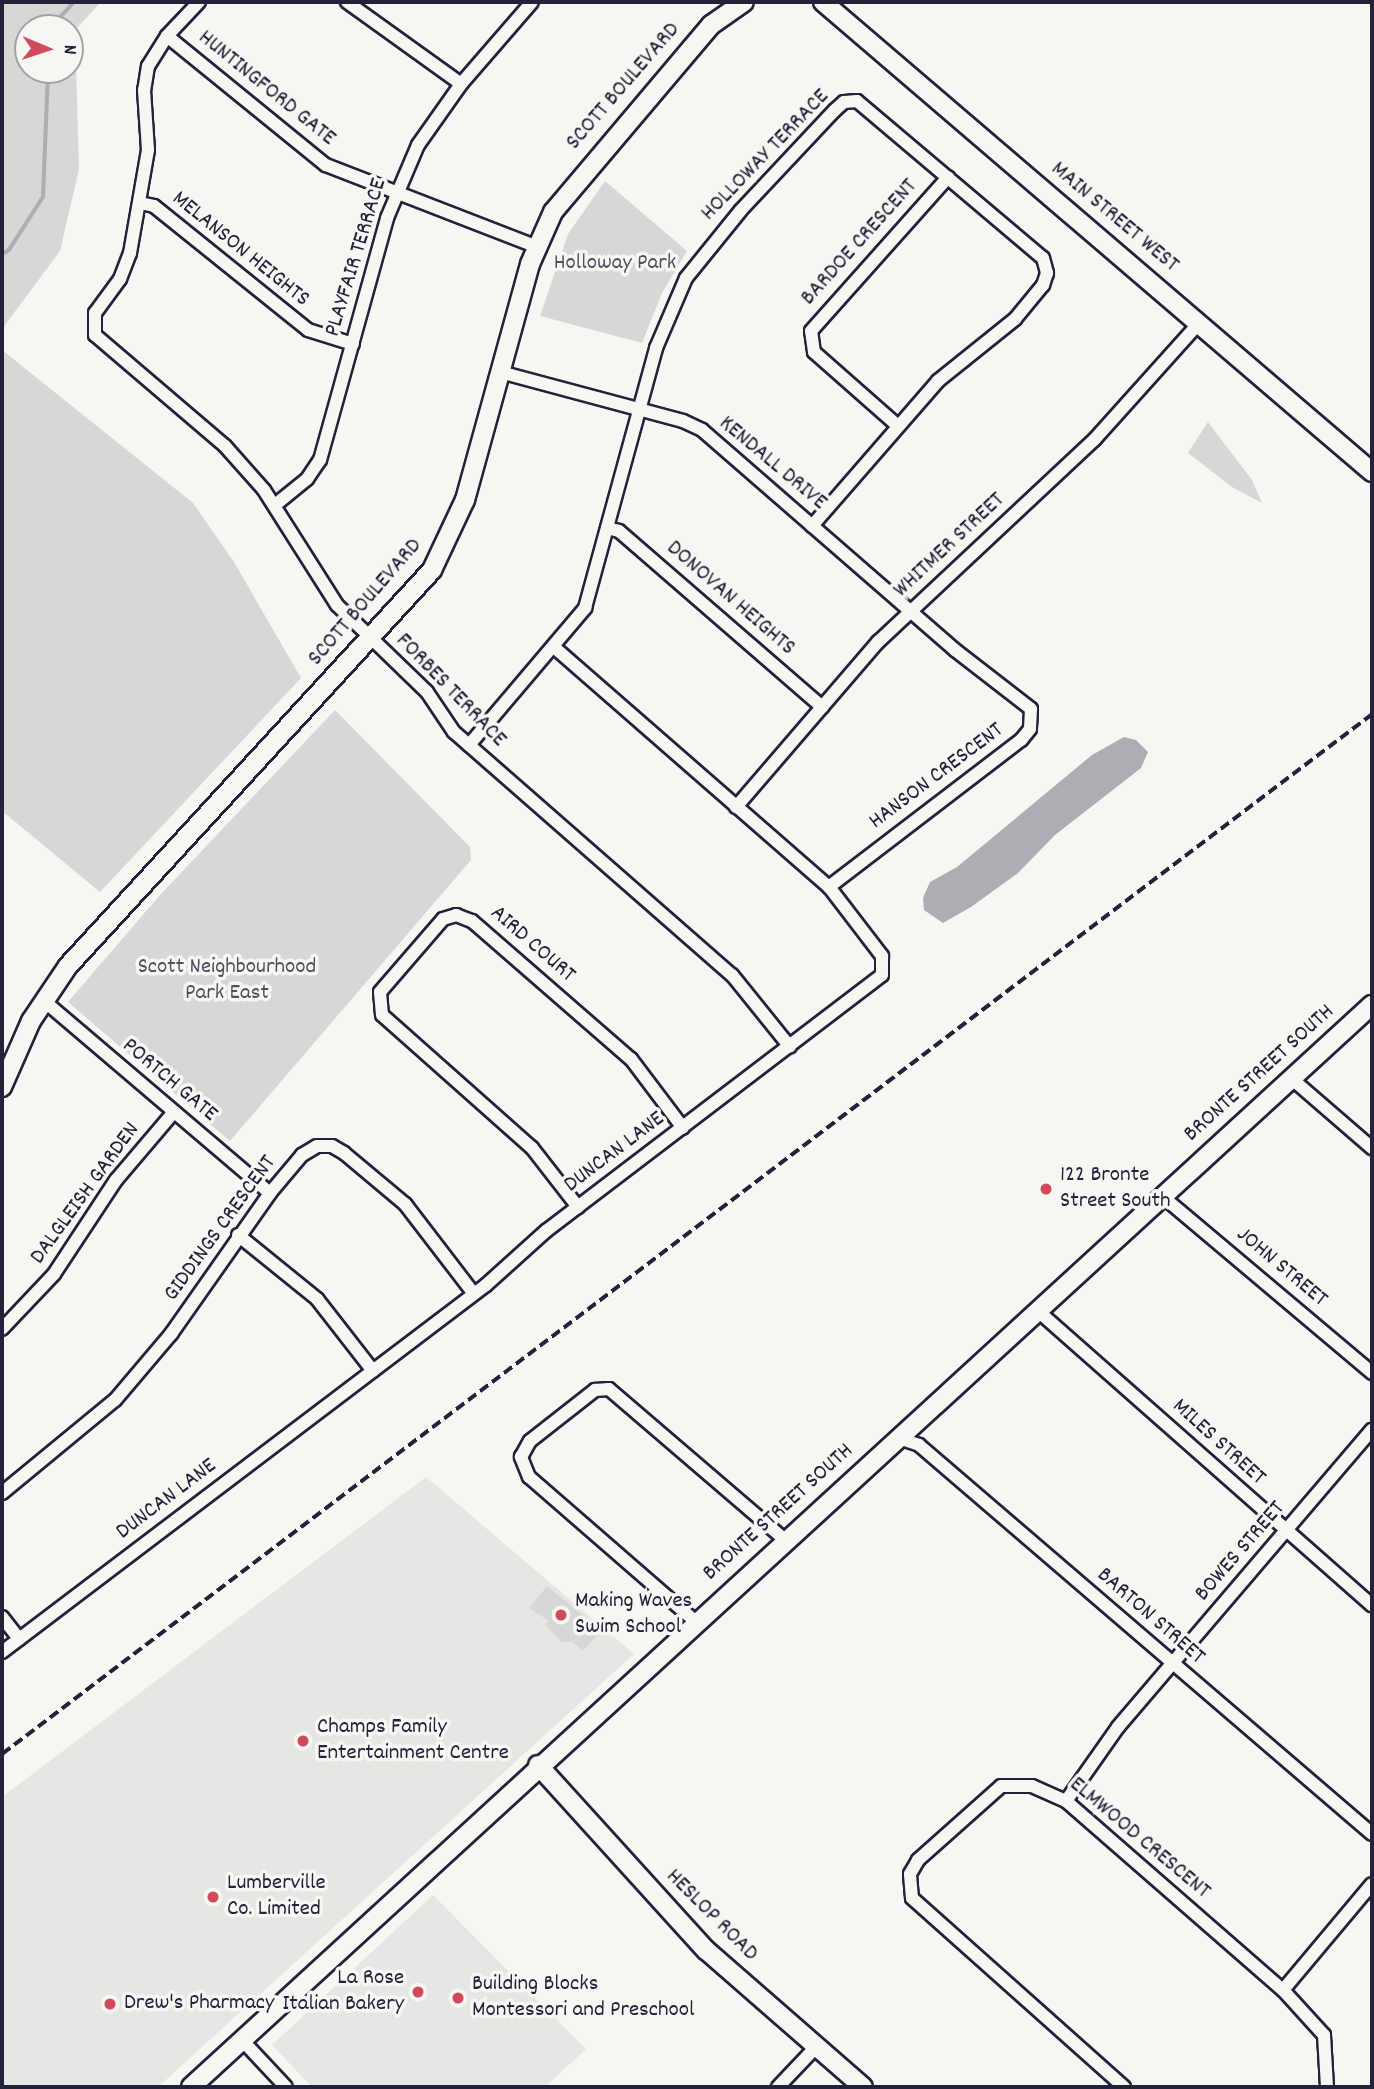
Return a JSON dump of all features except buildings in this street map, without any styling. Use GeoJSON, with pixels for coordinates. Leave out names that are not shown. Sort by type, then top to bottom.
{"type":"FeatureCollection","features":[{"type":"Feature","properties":{"kind":"main road","name":"SCOTT BOULEVARD"},"geometry":{"type":"LineString","coordinates":[[711,24],[717,2]]}},
{"type":"Feature","properties":{"kind":"main road","name":"SCOTT BOULEVARD"},"geometry":{"type":"LineString","coordinates":[[2,1087],[43,1000],[135,888],[424,580],[453,532],[537,247],[569,188],[711,24],[744,2]]}},
{"type":"Feature","properties":{"kind":"main road","name":"MAIN STREET WEST"},"geometry":{"type":"LineString","coordinates":[[823,2],[1372,472]]}},
{"type":"Feature","properties":{"kind":"main road","name":"BRONTE STREET SOUTH"},"geometry":{"type":"LineString","coordinates":[[191,2087],[538,1765],[1372,1005]]}},
{"type":"Feature","properties":{"kind":"main road","name":"HESLOP ROAD"},"geometry":{"type":"LineString","coordinates":[[538,1765],[706,1950],[863,2087]]}},
{"type":"Feature","properties":{"kind":"street","name":"FORBES TERRACE"},"geometry":{"type":"LineString","coordinates":[[199,2],[167,36],[146,74],[148,150],[140,203],[126,268],[95,313],[95,335],[225,446],[275,505],[337,605],[427,692],[469,745],[732,975],[790,1047]]}},
{"type":"Feature","properties":{"kind":"street"},"geometry":{"type":"LineString","coordinates":[[348,2],[461,85]]}},
{"type":"Feature","properties":{"kind":"street","name":"PLAYFAIR TERRACE"},"geometry":{"type":"LineString","coordinates":[[275,505],[307,479],[320,460],[395,194],[418,145],[461,85],[532,2]]}},
{"type":"Feature","properties":{"kind":"street","name":"HUNTINGFORD GATE"},"geometry":{"type":"LineString","coordinates":[[167,36],[326,166],[537,247]]}},
{"type":"Feature","properties":{"kind":"street","name":"HOLLOWAY TERRACE"},"geometry":{"type":"LineString","coordinates":[[469,745],[555,648],[585,608],[639,409],[669,312],[697,262],[844,102],[863,105],[1043,258],[1046,279],[1007,326],[945,375],[812,526]]}},
{"type":"Feature","properties":{"kind":"street","name":"BARDOE CRESCENT"},"geometry":{"type":"LineString","coordinates":[[898,426],[814,352],[811,331],[948,177]]}},
{"type":"Feature","properties":{"kind":"street","name":"MELANSON HEIGHTS"},"geometry":{"type":"LineString","coordinates":[[140,203],[153,206],[291,320],[308,330],[353,344]]}},
{"type":"Feature","properties":{"kind":"street","name":"WHITMER STREET"},"geometry":{"type":"LineString","coordinates":[[736,807],[822,707],[911,611],[1094,440],[1199,323]]}},
{"type":"Feature","properties":{"kind":"street","name":"KENDALL DRIVE"},"geometry":{"type":"LineString","coordinates":[[500,372],[639,409],[702,430],[911,611]]}},
{"type":"Feature","properties":{"kind":"street","name":"DONOVAN HEIGHTS"},"geometry":{"type":"LineString","coordinates":[[607,528],[620,531],[822,707]]}},
{"type":"Feature","properties":{"kind":"street","name":"HANSON CRESCENT"},"geometry":{"type":"LineString","coordinates":[[829,887],[1030,729],[1031,709],[1026,703],[911,611]]}},
{"type":"Feature","properties":{"kind":"street","name":"DUNCAN LANE"},"geometry":{"type":"LineString","coordinates":[[2,1652],[474,1294],[578,1207],[874,983],[884,970],[882,956],[829,887],[555,648]]}},
{"type":"Feature","properties":{"kind":"street","name":"AIRD COURT"},"geometry":{"type":"LineString","coordinates":[[578,1207],[532,1147],[382,1015],[380,992],[443,919],[456,915],[472,920],[631,1059],[683,1128]]}},
{"type":"Feature","properties":{"kind":"street","name":"PORTCH GATE"},"geometry":{"type":"LineString","coordinates":[[43,1000],[270,1193]]}},
{"type":"Feature","properties":{"kind":"street"},"geometry":{"type":"LineString","coordinates":[[1292,1079],[1372,1148]]}},
{"type":"Feature","properties":{"kind":"street","name":"DALGLEISH GARDEN"},"geometry":{"type":"LineString","coordinates":[[2,1329],[54,1274],[116,1180],[173,1113]]}},
{"type":"Feature","properties":{"kind":"street","name":"GIDDINGS CRESCENT"},"geometry":{"type":"LineString","coordinates":[[2,1493],[115,1400],[171,1335],[238,1235],[270,1193],[309,1150],[325,1145],[339,1149],[411,1209],[474,1294]]}},
{"type":"Feature","properties":{"kind":"street","name":"JOHN STREET"},"geometry":{"type":"LineString","coordinates":[[1162,1196],[1372,1373]]}},
{"type":"Feature","properties":{"kind":"street"},"geometry":{"type":"LineString","coordinates":[[238,1235],[317,1299],[373,1371]]}},
{"type":"Feature","properties":{"kind":"street","name":"MILES STREET"},"geometry":{"type":"LineString","coordinates":[[1038,1311],[1285,1532],[1372,1605]]}},
{"type":"Feature","properties":{"kind":"street"},"geometry":{"type":"LineString","coordinates":[[696,1622],[529,1476],[521,1457],[530,1441],[595,1390],[609,1389],[785,1540]]}},
{"type":"Feature","properties":{"kind":"street","name":"BOWES STREET"},"geometry":{"type":"LineString","coordinates":[[1066,1801],[1118,1727],[1372,1430]]}},
{"type":"Feature","properties":{"kind":"street","name":"BARTON STREET"},"geometry":{"type":"LineString","coordinates":[[898,1438],[919,1445],[1372,1834]]}},
{"type":"Feature","properties":{"kind":"street"},"geometry":{"type":"LineString","coordinates":[[2,1617],[19,1639]]}},
{"type":"Feature","properties":{"kind":"street","name":"ELMWOOD CRESCENT"},"geometry":{"type":"LineString","coordinates":[[1124,2087],[917,1906],[910,1892],[910,1874],[918,1860],[988,1794],[1018,1783],[1066,1801],[1283,1990],[1325,2035],[1327,2087]]}},
{"type":"Feature","properties":{"kind":"street"},"geometry":{"type":"LineString","coordinates":[[1283,1990],[1372,1884]]}},
{"type":"Feature","properties":{"kind":"street"},"geometry":{"type":"LineString","coordinates":[[242,2040],[286,2087]]}},
{"type":"Feature","properties":{"kind":"street"},"geometry":{"type":"LineString","coordinates":[[778,2087],[816,2047]]}},
{"type":"Feature","properties":{"kind":"shaded area"},"geometry":{"type":"Polygon","coordinates":[[[1124,737],[1136,740],[1148,752],[1141,768],[1055,835],[1018,873],[971,907],[943,923],[924,910],[923,898],[930,882],[957,867],[1092,755],[1124,737]]]}},
{"type":"Feature","properties":{"kind":"shaded area"},"geometry":{"type":"Polygon","coordinates":[[[426,1477],[634,1654],[158,2087],[2,2087],[2,1797],[426,1477]]]}},
{"type":"Feature","properties":{"kind":"shaded area"},"geometry":{"type":"Polygon","coordinates":[[[433,1895],[586,2049],[545,2087],[312,2087],[272,2045],[433,1895]]]}},
{"type":"Feature","properties":{"kind":"green space"},"geometry":{"type":"Polygon","coordinates":[[[2,2],[101,2],[84,20],[84,14],[14,14],[14,84],[77,84],[79,169],[60,251],[5,325],[2,340],[2,2]]]}},
{"type":"Feature","properties":{"kind":"green space","name":"Holloway Park"},"geometry":{"type":"Polygon","coordinates":[[[605,181],[687,251],[662,293],[642,343],[540,316],[568,234],[605,181]]]}},
{"type":"Feature","properties":{"kind":"green space"},"geometry":{"type":"Polygon","coordinates":[[[2,350],[193,503],[234,562],[301,678],[100,892],[2,811],[2,350]]]}},
{"type":"Feature","properties":{"kind":"green space"},"geometry":{"type":"Polygon","coordinates":[[[1208,422],[1252,480],[1262,503],[1232,487],[1188,453],[1208,422]]]}},
{"type":"Feature","properties":{"kind":"green space","name":"Scott Neighbourhood Park East"},"geometry":{"type":"Polygon","coordinates":[[[335,710],[470,847],[471,860],[230,1141],[68,1002],[160,895],[335,710]]]}},
{"type":"Feature","properties":{"kind":"green space","name":"Making Waves Swim School"},"geometry":{"type":"Polygon","coordinates":[[[547,1586],[602,1631],[583,1651],[573,1642],[562,1642],[545,1625],[549,1621],[529,1608],[547,1586]]]}},
{"type":"Feature","properties":{"kind":"waterway"},"geometry":{"type":"LineString","coordinates":[[63,14],[74,2]]}},
{"type":"Feature","properties":{"kind":"waterway"},"geometry":{"type":"LineString","coordinates":[[2,254],[9,250],[43,197],[47,84]]}},
{"type":"Feature","properties":{"kind":"railway"},"geometry":{"type":"LineString","coordinates":[[2,1754],[1372,714]]}},
{"type":"Feature","properties":{"kind":"place","name":"122 Bronte Street South"},"geometry":{"type":"Point","coordinates":[1046,1189]}},
{"type":"Feature","properties":{"kind":"place","name":"Making Waves Swim School"},"geometry":{"type":"Point","coordinates":[561,1615]}},
{"type":"Feature","properties":{"kind":"place","name":"Champs Family Entertainment Centre"},"geometry":{"type":"Point","coordinates":[303,1741]}},
{"type":"Feature","properties":{"kind":"place","name":"Lumberville Co. Limited"},"geometry":{"type":"Point","coordinates":[213,1897]}},
{"type":"Feature","properties":{"kind":"place","name":"La Rose Italian Bakery"},"geometry":{"type":"Point","coordinates":[418,1992]}},
{"type":"Feature","properties":{"kind":"place","name":"Building Blocks Montessori and Preschool"},"geometry":{"type":"Point","coordinates":[458,1998]}},
{"type":"Feature","properties":{"kind":"place","name":"Drew's Pharmacy"},"geometry":{"type":"Point","coordinates":[110,2004]}}]}
